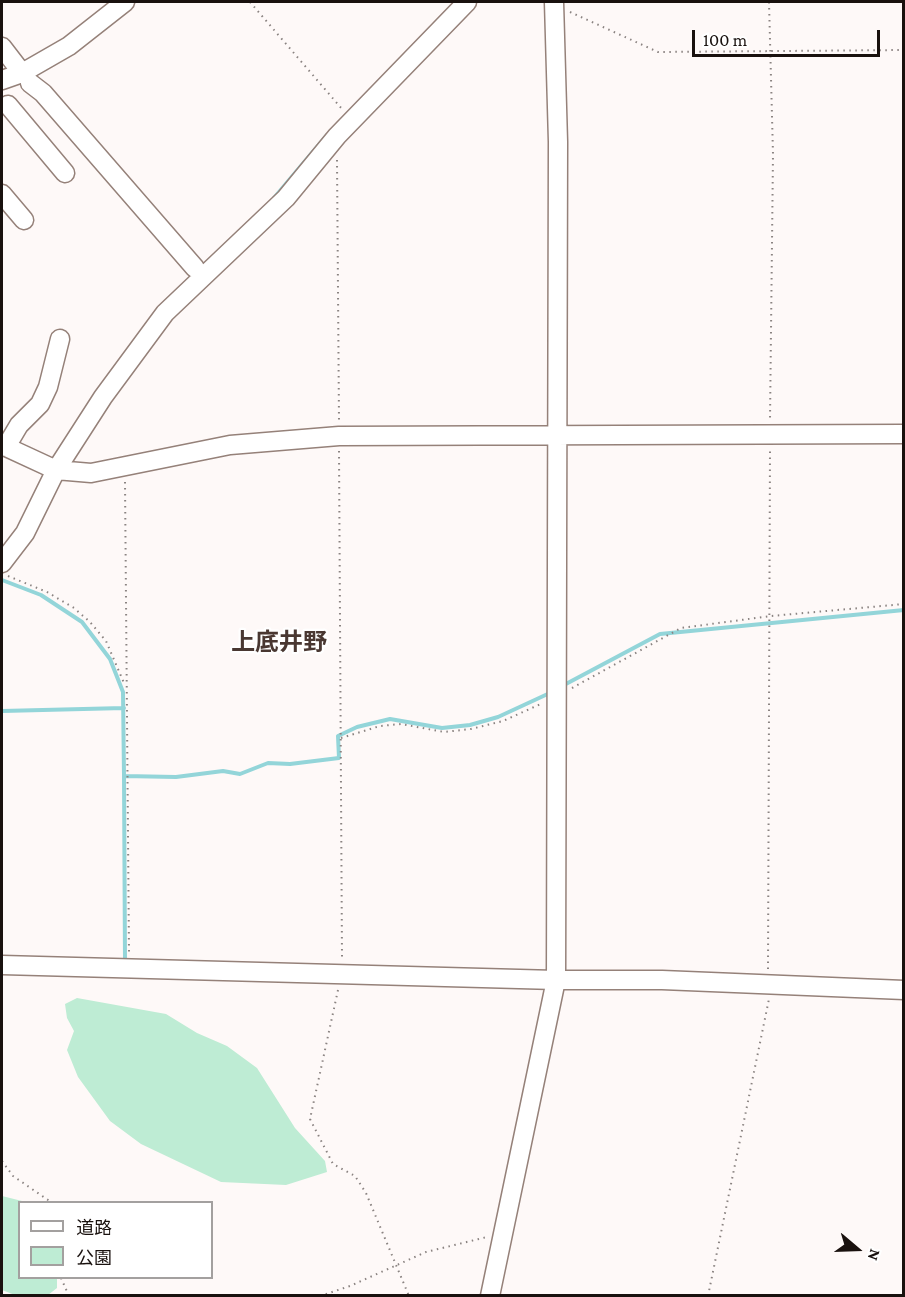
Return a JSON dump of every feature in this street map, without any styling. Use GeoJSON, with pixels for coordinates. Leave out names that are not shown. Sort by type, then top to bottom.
{"type":"FeatureCollection","features":[{"type":"Feature","properties":{"kind":"street"},"geometry":{"type":"LineString","coordinates":[[2,80],[27,75],[69,46],[125,2]]}},
{"type":"Feature","properties":{"kind":"street"},"geometry":{"type":"LineString","coordinates":[[2,563],[25,533],[56,470],[103,398],[165,313],[286,198],[337,136],[467,2]]}},
{"type":"Feature","properties":{"kind":"street"},"geometry":{"type":"LineString","coordinates":[[490,1296],[556,980],[558,142],[554,3]]}},
{"type":"Feature","properties":{"kind":"street"},"geometry":{"type":"LineString","coordinates":[[2,47],[195,268]]}},
{"type":"Feature","properties":{"kind":"street"},"geometry":{"type":"LineString","coordinates":[[27,75],[26,91],[5,108],[65,173]]}},
{"type":"Feature","properties":{"kind":"street"},"geometry":{"type":"LineString","coordinates":[[2,194],[24,220]]}},
{"type":"Feature","properties":{"kind":"street"},"geometry":{"type":"LineString","coordinates":[[60,339],[48,387],[40,404],[4,446],[56,470],[91,473],[126,468],[230,445],[339,436],[903,434]]}},
{"type":"Feature","properties":{"kind":"street"},"geometry":{"type":"LineString","coordinates":[[2,965],[342,972],[556,980],[662,980],[903,990]]}},
{"type":"Feature","properties":{"kind":"path"},"geometry":{"type":"LineString","coordinates":[[250,2],[353,120]]}},
{"type":"Feature","properties":{"kind":"path"},"geometry":{"type":"LineString","coordinates":[[708,1296],[770,995],[768,985],[773,154],[769,2]]}},
{"type":"Feature","properties":{"kind":"path"},"geometry":{"type":"LineString","coordinates":[[554,3],[658,52],[903,50]]}},
{"type":"Feature","properties":{"kind":"path"},"geometry":{"type":"LineString","coordinates":[[337,136],[342,972],[310,1119],[333,1164],[355,1176],[366,1193],[409,1296]]}},
{"type":"Feature","properties":{"kind":"path"},"geometry":{"type":"LineString","coordinates":[[125,686],[126,468]]}},
{"type":"Feature","properties":{"kind":"path"},"geometry":{"type":"LineString","coordinates":[[2,574],[47,592],[74,608],[90,622],[106,641],[128,694],[129,967]]}},
{"type":"Feature","properties":{"kind":"path"},"geometry":{"type":"LineString","coordinates":[[341,738],[380,726],[401,724],[444,732],[471,729],[503,721],[558,696],[681,628],[771,616],[903,604]]}},
{"type":"Feature","properties":{"kind":"path"},"geometry":{"type":"LineString","coordinates":[[2,1161],[13,1176],[48,1201]]}},
{"type":"Feature","properties":{"kind":"path"},"geometry":{"type":"LineString","coordinates":[[320,1296],[397,1267],[426,1252],[496,1234],[504,1235]]}},
{"type":"Feature","properties":{"kind":"path"},"geometry":{"type":"LineString","coordinates":[[61,1279],[69,1296]]}},
{"type":"Feature","properties":{"kind":"green space"},"geometry":{"type":"Polygon","coordinates":[[[77,998],[166,1014],[197,1033],[227,1046],[257,1068],[295,1128],[325,1161],[327,1172],[286,1185],[221,1182],[141,1144],[110,1121],[78,1077],[67,1050],[74,1031],[67,1018],[65,1004],[77,998]]]}},
{"type":"Feature","properties":{"kind":"green space"},"geometry":{"type":"Polygon","coordinates":[[[2,1196],[22,1201],[18,1201],[18,1279],[57,1279],[57,1288],[48,1295],[15,1295],[2,1290],[2,1196]]]}},
{"type":"Feature","properties":{"kind":"waterway"},"geometry":{"type":"LineString","coordinates":[[274,198],[327,135]]}},
{"type":"Feature","properties":{"kind":"waterway"},"geometry":{"type":"LineString","coordinates":[[2,580],[41,595],[82,622],[110,659],[123,692],[124,776],[176,777],[223,771],[240,774],[268,763],[290,764],[339,758],[338,736],[357,727],[390,719],[442,728],[470,725],[498,717],[552,692]]}},
{"type":"Feature","properties":{"kind":"waterway"},"geometry":{"type":"LineString","coordinates":[[564,685],[660,634],[904,610]]}},
{"type":"Feature","properties":{"kind":"waterway"},"geometry":{"type":"LineString","coordinates":[[2,711],[124,708]]}},
{"type":"Feature","properties":{"kind":"waterway"},"geometry":{"type":"LineString","coordinates":[[124,776],[125,962]]}},
{"type":"Feature","properties":{"kind":"district","name":"上底井野"},"geometry":{"type":"Point","coordinates":[279,643]}}]}
